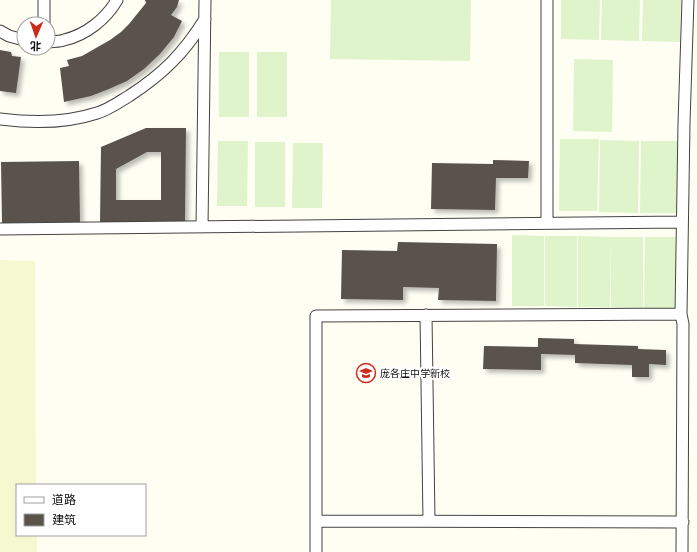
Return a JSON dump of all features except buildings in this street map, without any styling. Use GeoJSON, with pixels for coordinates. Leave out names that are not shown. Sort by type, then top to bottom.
{"type":"FeatureCollection","features":[{"type":"Feature","properties":{"kind":"street"},"geometry":{"type":"LineString","coordinates":[[44,0],[44,16]]}},
{"type":"Feature","properties":{"kind":"street"},"geometry":{"type":"LineString","coordinates":[[56,41],[64,40],[89,30],[110,12],[117,0]]}},
{"type":"Feature","properties":{"kind":"street"},"geometry":{"type":"LineString","coordinates":[[202,227],[205,0]]}},
{"type":"Feature","properties":{"kind":"street"},"geometry":{"type":"LineString","coordinates":[[547,0],[547,223]]}},
{"type":"Feature","properties":{"kind":"street"},"geometry":{"type":"LineString","coordinates":[[682,552],[682,222],[683,131],[688,0]]}},
{"type":"Feature","properties":{"kind":"street"},"geometry":{"type":"LineString","coordinates":[[0,119],[30,121],[55,120],[98,113],[124,99],[160,73],[178,57],[193,39],[205,19]]}},
{"type":"Feature","properties":{"kind":"street"},"geometry":{"type":"LineString","coordinates":[[0,31],[16,38]]}},
{"type":"Feature","properties":{"kind":"street"},"geometry":{"type":"LineString","coordinates":[[0,229],[682,222]]}},
{"type":"Feature","properties":{"kind":"street"},"geometry":{"type":"LineString","coordinates":[[316,552],[316,316],[681,314]]}},
{"type":"Feature","properties":{"kind":"street"},"geometry":{"type":"LineString","coordinates":[[426,315],[429,521]]}},
{"type":"Feature","properties":{"kind":"street"},"geometry":{"type":"LineString","coordinates":[[316,521],[682,522]]}},
{"type":"Feature","properties":{"kind":"green space"},"geometry":{"type":"Polygon","coordinates":[[[331,0],[471,0],[470,61],[330,59],[331,0]]]}},
{"type":"Feature","properties":{"kind":"green space"},"geometry":{"type":"Polygon","coordinates":[[[561,0],[600,0],[599,40],[561,39],[561,0]]]}},
{"type":"Feature","properties":{"kind":"green space"},"geometry":{"type":"Polygon","coordinates":[[[602,0],[640,0],[639,41],[601,40],[602,0]]]}},
{"type":"Feature","properties":{"kind":"green space"},"geometry":{"type":"Polygon","coordinates":[[[643,0],[681,0],[680,42],[642,41],[643,0]]]}},
{"type":"Feature","properties":{"kind":"green space"},"geometry":{"type":"Polygon","coordinates":[[[219,52],[249,52],[249,117],[219,117],[219,52]]]}},
{"type":"Feature","properties":{"kind":"green space"},"geometry":{"type":"Polygon","coordinates":[[[257,52],[287,52],[287,117],[257,117],[257,52]]]}},
{"type":"Feature","properties":{"kind":"green space"},"geometry":{"type":"Polygon","coordinates":[[[574,59],[613,60],[612,132],[573,131],[574,59]]]}},
{"type":"Feature","properties":{"kind":"green space"},"geometry":{"type":"Polygon","coordinates":[[[560,139],[599,139],[597,211],[559,211],[560,139]]]}},
{"type":"Feature","properties":{"kind":"green space"},"geometry":{"type":"Polygon","coordinates":[[[600,140],[639,141],[638,213],[599,212],[600,140]]]}},
{"type":"Feature","properties":{"kind":"green space"},"geometry":{"type":"Polygon","coordinates":[[[218,141],[248,141],[247,206],[217,206],[218,141]]]}},
{"type":"Feature","properties":{"kind":"green space"},"geometry":{"type":"Polygon","coordinates":[[[641,141],[680,141],[679,213],[640,213],[641,141]]]}},
{"type":"Feature","properties":{"kind":"green space"},"geometry":{"type":"Polygon","coordinates":[[[255,142],[285,142],[285,207],[255,207],[255,142]]]}},
{"type":"Feature","properties":{"kind":"green space"},"geometry":{"type":"Polygon","coordinates":[[[293,143],[323,143],[322,208],[292,208],[293,143]]]}},
{"type":"Feature","properties":{"kind":"green space"},"geometry":{"type":"Polygon","coordinates":[[[512,235],[544,236],[544,306],[512,306],[512,235]]]}},
{"type":"Feature","properties":{"kind":"green space"},"geometry":{"type":"Polygon","coordinates":[[[545,236],[577,236],[577,307],[545,306],[545,236]]]}},
{"type":"Feature","properties":{"kind":"green space"},"geometry":{"type":"Polygon","coordinates":[[[578,236],[611,237],[610,307],[578,307],[578,236]]]}},
{"type":"Feature","properties":{"kind":"green space"},"geometry":{"type":"Polygon","coordinates":[[[611,237],[643,237],[643,308],[611,307],[611,237]]]}},
{"type":"Feature","properties":{"kind":"green space"},"geometry":{"type":"Polygon","coordinates":[[[645,237],[677,237],[676,308],[644,308],[645,237]]]}},
{"type":"Feature","properties":{"kind":"green space"},"geometry":{"type":"Polygon","coordinates":[[[0,260],[35,261],[36,484],[16,484],[16,536],[37,536],[37,552],[0,552],[0,260]]]}},
{"type":"Feature","properties":{"kind":"place","name":"庞各庄中学新校"},"geometry":{"type":"Point","coordinates":[366,373]}}]}
